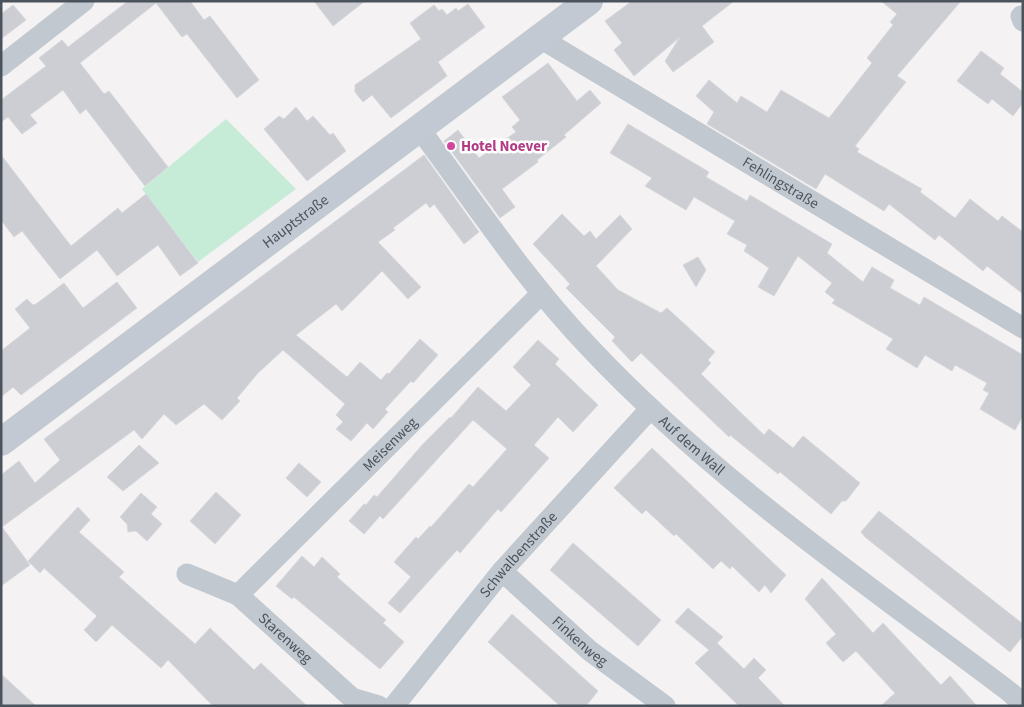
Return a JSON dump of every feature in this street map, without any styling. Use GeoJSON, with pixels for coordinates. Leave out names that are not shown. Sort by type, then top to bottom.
{"type":"FeatureCollection","features":[{"type":"Feature","properties":{"kind":"street"},"geometry":{"type":"LineString","coordinates":[[1,66],[84,1]]}},
{"type":"Feature","properties":{"kind":"street","name":"Hauptstraße"},"geometry":{"type":"LineString","coordinates":[[1,442],[589,1]]}},
{"type":"Feature","properties":{"kind":"street","name":"Fehlingstraße"},"geometry":{"type":"LineString","coordinates":[[540,38],[1023,328]]}},
{"type":"Feature","properties":{"kind":"street","name":"Auf dem Wall"},"geometry":{"type":"LineString","coordinates":[[419,128],[541,294],[588,347],[650,409],[753,498],[1011,693],[1023,705]]}},
{"type":"Feature","properties":{"kind":"street","name":"Meisenweg"},"geometry":{"type":"LineString","coordinates":[[238,595],[541,294]]}},
{"type":"Feature","properties":{"kind":"street","name":"Schwalbenstraße"},"geometry":{"type":"LineString","coordinates":[[394,706],[502,571],[650,409]]}},
{"type":"Feature","properties":{"kind":"street","name":"Finkenweg"},"geometry":{"type":"LineString","coordinates":[[502,571],[590,651],[665,706]]}},
{"type":"Feature","properties":{"kind":"street","name":"Starenweg"},"geometry":{"type":"LineString","coordinates":[[187,574],[238,595],[352,698],[379,706]]}},
{"type":"Feature","properties":{"kind":"green space"},"geometry":{"type":"Polygon","coordinates":[[[226,119],[296,189],[198,262],[142,189],[226,119]]]}},
{"type":"Feature","properties":{"kind":"building"},"geometry":{"type":"Polygon","coordinates":[[[128,1],[190,1],[204,20],[210,16],[259,80],[237,98],[187,34],[182,37],[156,3],[80,63],[104,94],[109,91],[168,167],[145,186],[86,109],[80,114],[63,90],[30,115],[37,123],[22,134],[8,117],[1,122],[1,100],[46,66],[39,58],[62,40],[68,47],[128,1]]]}},
{"type":"Feature","properties":{"kind":"building"},"geometry":{"type":"Polygon","coordinates":[[[314,1],[365,1],[333,26],[314,1]]]}},
{"type":"Feature","properties":{"kind":"building"},"geometry":{"type":"Polygon","coordinates":[[[632,1],[734,1],[702,26],[714,42],[673,72],[665,61],[680,37],[634,76],[614,50],[622,43],[605,21],[632,1]]]}},
{"type":"Feature","properties":{"kind":"building"},"geometry":{"type":"Polygon","coordinates":[[[881,1],[961,1],[897,76],[906,82],[855,146],[859,149],[857,152],[922,189],[920,192],[955,218],[970,199],[998,221],[1002,216],[1023,232],[1023,294],[987,266],[983,271],[939,235],[935,240],[889,204],[884,211],[825,174],[816,189],[707,124],[714,112],[696,96],[709,80],[737,103],[741,96],[767,112],[781,90],[829,118],[872,63],[867,58],[893,25],[890,22],[897,14],[881,1]]]}},
{"type":"Feature","properties":{"kind":"building"},"geometry":{"type":"Polygon","coordinates":[[[468,4],[485,27],[438,62],[447,76],[391,118],[372,95],[363,102],[355,92],[355,85],[421,39],[410,23],[434,5],[439,11],[442,9],[447,15],[456,8],[458,11],[468,4]]]}},
{"type":"Feature","properties":{"kind":"building"},"geometry":{"type":"Polygon","coordinates":[[[13,5],[26,20],[1,39],[1,14],[13,5]]]}},
{"type":"Feature","properties":{"kind":"building"},"geometry":{"type":"Polygon","coordinates":[[[981,51],[1004,68],[1000,74],[1023,92],[1023,103],[1013,116],[992,99],[988,104],[957,81],[981,51]]]}},
{"type":"Feature","properties":{"kind":"building"},"geometry":{"type":"Polygon","coordinates":[[[548,63],[577,101],[590,90],[601,103],[564,135],[566,137],[537,160],[538,162],[502,189],[515,207],[500,218],[444,141],[458,130],[479,158],[516,132],[512,127],[520,120],[502,97],[548,63]]]}},
{"type":"Feature","properties":{"kind":"building"},"geometry":{"type":"Polygon","coordinates":[[[296,107],[307,121],[313,116],[330,135],[333,133],[346,151],[307,181],[264,129],[279,116],[284,119],[296,107]]]}},
{"type":"Feature","properties":{"kind":"building"},"geometry":{"type":"Polygon","coordinates":[[[628,124],[709,172],[706,177],[747,201],[750,195],[832,244],[827,253],[863,282],[872,267],[894,280],[890,288],[920,305],[924,297],[1023,355],[1023,416],[1015,430],[980,409],[989,393],[983,390],[987,383],[955,365],[952,371],[925,355],[917,368],[886,349],[893,339],[832,303],[835,300],[825,292],[832,283],[798,256],[774,296],[758,287],[769,268],[744,251],[747,245],[727,234],[735,221],[694,197],[686,210],[645,186],[652,178],[610,153],[628,124]]]}},
{"type":"Feature","properties":{"kind":"building"},"geometry":{"type":"Polygon","coordinates":[[[1,155],[71,246],[118,208],[122,213],[146,194],[198,263],[180,276],[158,245],[117,276],[97,250],[60,279],[22,231],[14,237],[1,220],[1,155]]]}},
{"type":"Feature","properties":{"kind":"building"},"geometry":{"type":"Polygon","coordinates":[[[424,155],[479,232],[464,244],[434,204],[430,208],[426,203],[378,242],[421,287],[408,299],[382,271],[342,311],[336,304],[296,335],[347,377],[360,362],[381,380],[387,373],[389,374],[420,339],[438,355],[413,383],[411,381],[385,409],[388,412],[373,429],[367,423],[351,441],[336,429],[343,422],[336,415],[345,404],[283,350],[258,373],[237,398],[240,401],[222,420],[204,404],[176,425],[164,414],[142,439],[134,430],[2,527],[30,565],[1,586],[1,475],[19,461],[35,483],[60,460],[44,439],[424,155]]]}},
{"type":"Feature","properties":{"kind":"building"},"geometry":{"type":"Polygon","coordinates":[[[562,214],[584,236],[590,231],[596,239],[620,215],[632,229],[596,266],[618,290],[661,313],[667,308],[715,352],[708,360],[711,363],[701,374],[764,435],[769,429],[793,448],[803,436],[860,483],[846,501],[842,501],[831,514],[780,472],[778,474],[730,435],[729,437],[641,353],[632,362],[612,341],[615,337],[566,288],[570,284],[533,244],[562,214]]]}},
{"type":"Feature","properties":{"kind":"building"},"geometry":{"type":"Polygon","coordinates":[[[698,257],[706,270],[696,287],[683,265],[698,257]]]}},
{"type":"Feature","properties":{"kind":"building"},"geometry":{"type":"Polygon","coordinates":[[[117,282],[137,308],[21,395],[13,387],[1,397],[1,351],[30,328],[15,309],[27,299],[33,305],[36,304],[64,283],[83,308],[117,282]]]}},
{"type":"Feature","properties":{"kind":"building"},"geometry":{"type":"Polygon","coordinates":[[[538,340],[559,359],[555,364],[598,405],[573,432],[558,417],[534,445],[549,458],[501,512],[498,509],[460,553],[457,550],[400,613],[388,603],[411,577],[394,562],[416,537],[418,539],[431,527],[469,484],[473,487],[507,449],[473,420],[383,519],[380,516],[364,534],[349,521],[374,495],[377,497],[423,444],[451,418],[478,387],[506,411],[531,385],[513,367],[538,340]]]}},
{"type":"Feature","properties":{"kind":"building"},"geometry":{"type":"Polygon","coordinates":[[[139,445],[159,463],[123,491],[107,477],[139,445]]]}},
{"type":"Feature","properties":{"kind":"building"},"geometry":{"type":"Polygon","coordinates":[[[652,448],[786,575],[771,593],[765,585],[759,592],[732,566],[730,569],[721,561],[713,569],[676,534],[674,536],[646,510],[642,514],[614,488],[652,448]]]}},
{"type":"Feature","properties":{"kind":"building"},"geometry":{"type":"Polygon","coordinates":[[[299,463],[321,482],[307,497],[286,478],[299,463]]]}},
{"type":"Feature","properties":{"kind":"building"},"geometry":{"type":"Polygon","coordinates":[[[216,492],[241,515],[215,544],[190,521],[216,492]]]}},
{"type":"Feature","properties":{"kind":"building"},"geometry":{"type":"Polygon","coordinates":[[[141,493],[157,507],[151,514],[162,524],[147,541],[136,531],[128,532],[127,524],[120,517],[141,493]]]}},
{"type":"Feature","properties":{"kind":"building"},"geometry":{"type":"Polygon","coordinates":[[[78,507],[90,520],[79,532],[124,572],[119,577],[195,644],[210,628],[254,670],[261,663],[307,706],[213,706],[168,660],[161,668],[112,625],[96,642],[84,630],[97,616],[44,568],[40,573],[28,561],[78,507]]]}},
{"type":"Feature","properties":{"kind":"building"},"geometry":{"type":"Polygon","coordinates":[[[879,511],[1023,624],[1023,636],[1010,652],[865,537],[861,532],[879,511]]]}},
{"type":"Feature","properties":{"kind":"building"},"geometry":{"type":"Polygon","coordinates":[[[573,543],[661,620],[638,646],[550,570],[573,543]]]}},
{"type":"Feature","properties":{"kind":"building"},"geometry":{"type":"Polygon","coordinates":[[[302,556],[314,567],[322,557],[340,574],[337,577],[386,620],[383,623],[404,642],[380,669],[294,597],[292,599],[276,586],[302,556]]]}},
{"type":"Feature","properties":{"kind":"building"},"geometry":{"type":"Polygon","coordinates":[[[822,578],[873,633],[883,623],[941,685],[950,676],[977,706],[881,706],[895,693],[856,651],[843,662],[826,643],[836,634],[805,599],[822,578]]]}},
{"type":"Feature","properties":{"kind":"building"},"geometry":{"type":"Polygon","coordinates":[[[688,608],[723,637],[717,643],[744,669],[754,658],[766,670],[758,678],[785,706],[739,706],[695,663],[709,650],[675,622],[688,608]]]}},
{"type":"Feature","properties":{"kind":"building"},"geometry":{"type":"Polygon","coordinates":[[[512,614],[598,691],[586,706],[560,706],[488,642],[512,614]]]}},
{"type":"Feature","properties":{"kind":"building"},"geometry":{"type":"Polygon","coordinates":[[[1,674],[36,706],[1,706],[1,674]]]}},
{"type":"Feature","properties":{"kind":"place","name":"Hotel Noever"},"geometry":{"type":"Point","coordinates":[451,146]}}]}
